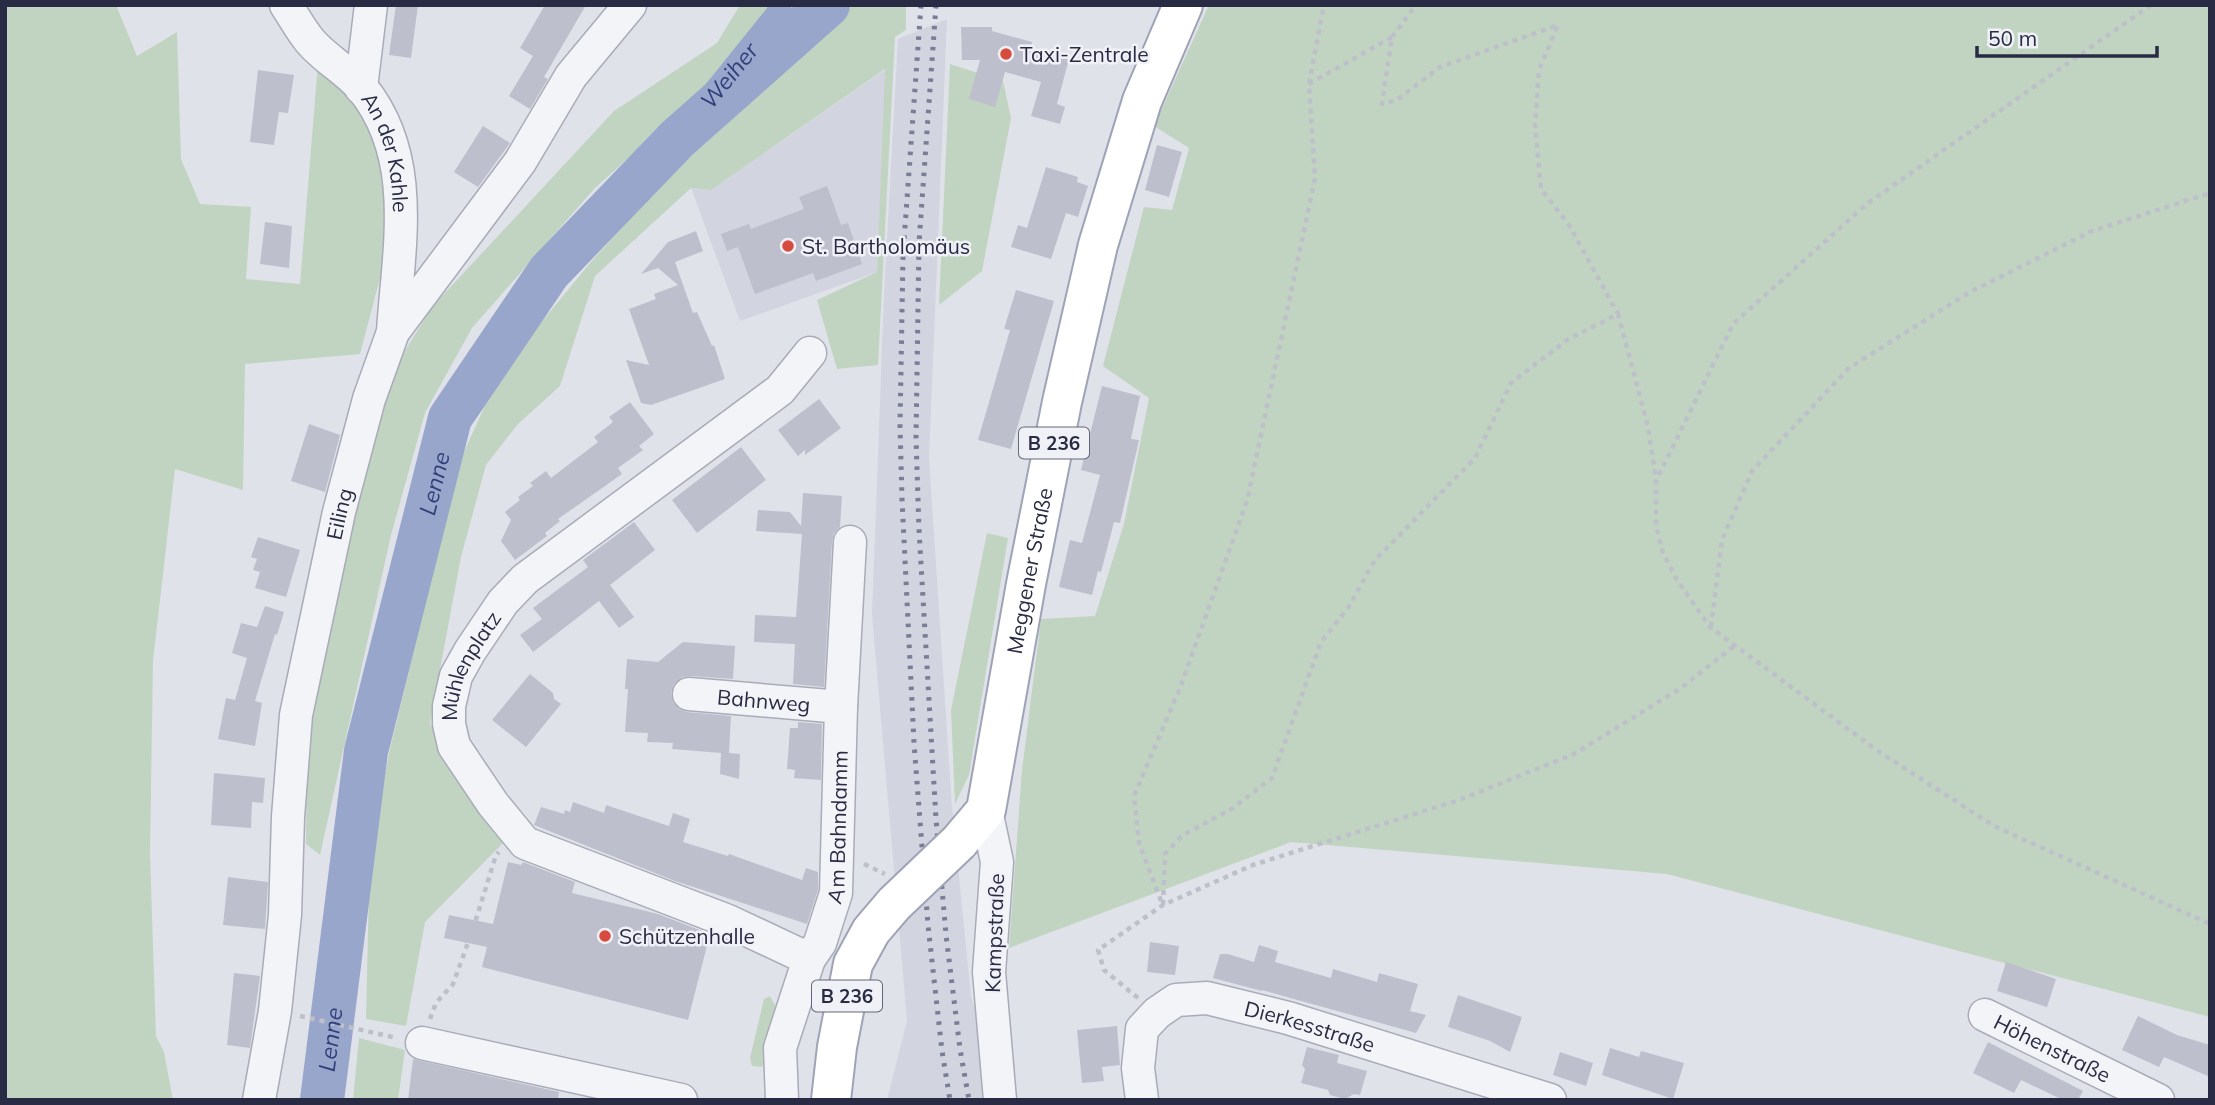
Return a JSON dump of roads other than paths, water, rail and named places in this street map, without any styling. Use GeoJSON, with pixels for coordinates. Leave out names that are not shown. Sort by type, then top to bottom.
{"type":"FeatureCollection","features":[{"type":"Feature","properties":{"kind":"main road","name":"Meggener Straße"},"geometry":{"type":"LineString","coordinates":[[986,810],[1038,519],[1098,245],[1142,101],[1182,5]]}},
{"type":"Feature","properties":{"kind":"main road","name":"B 236"},"geometry":{"type":"LineString","coordinates":[[831,1100],[837,1047],[853,964],[891,890],[958,842],[986,810]]}},
{"type":"Feature","properties":{"kind":"street","name":"An der Kahle"},"geometry":{"type":"LineString","coordinates":[[286,5],[311,42],[362,88],[386,127],[397,162],[401,191],[402,222],[393,332]]}},
{"type":"Feature","properties":{"kind":"street"},"geometry":{"type":"LineString","coordinates":[[362,88],[371,5]]}},
{"type":"Feature","properties":{"kind":"street","name":"Eiling"},"geometry":{"type":"LineString","coordinates":[[259,1100],[275,1011],[285,915],[288,817],[296,715],[339,512],[369,399],[393,332],[520,162],[571,76],[630,5]]}},
{"type":"Feature","properties":{"kind":"street","name":"Mühlenplatz"},"geometry":{"type":"LineString","coordinates":[[809,959],[728,922],[526,843],[493,804],[454,747],[449,724],[449,706],[456,676],[484,628],[503,602],[525,579],[780,390],[810,354]]}},
{"type":"Feature","properties":{"kind":"street","name":"Am Bahndamm"},"geometry":{"type":"LineString","coordinates":[[782,1100],[780,1048],[809,959],[820,943],[836,893],[841,707],[850,542]]}},
{"type":"Feature","properties":{"kind":"street","name":"Bahnweg"},"geometry":{"type":"LineString","coordinates":[[689,694],[841,707]]}},
{"type":"Feature","properties":{"kind":"street","name":"Kampstraße"},"geometry":{"type":"LineString","coordinates":[[986,810],[997,862],[989,972],[1000,1100]]}},
{"type":"Feature","properties":{"kind":"street","name":"Dierkesstraße"},"geometry":{"type":"LineString","coordinates":[[1142,1100],[1138,1068],[1142,1029],[1157,1013],[1176,1000],[1207,998],[1288,1018],[1550,1100]]}},
{"type":"Feature","properties":{"kind":"street","name":"Höhenstraße"},"geometry":{"type":"LineString","coordinates":[[1985,1014],[2158,1100]]}},
{"type":"Feature","properties":{"kind":"street"},"geometry":{"type":"LineString","coordinates":[[422,1043],[681,1100]]}},
{"type":"Feature","properties":{"kind":"waterway","name":"Lenne"},"geometry":{"type":"LineString","coordinates":[[322,1100],[366,751],[450,418],[549,272],[677,139],[828,5]]}},
{"type":"Feature","properties":{"kind":"waterway","name":"Weiher"},"geometry":{"type":"LineString","coordinates":[[677,139],[780,11]]}},
{"type":"Feature","properties":{"kind":"railway"},"geometry":{"type":"LineString","coordinates":[[921,5],[903,255],[900,426],[914,743],[928,925],[950,1100]]}},
{"type":"Feature","properties":{"kind":"railway"},"geometry":{"type":"LineString","coordinates":[[936,5],[919,243],[916,438],[936,819],[946,935],[969,1100]]}},
{"type":"Feature","properties":{"kind":"place","name":"Taxi-Zentrale"},"geometry":{"type":"Point","coordinates":[1006,54]}},
{"type":"Feature","properties":{"kind":"place","name":"St. Bartholomäus"},"geometry":{"type":"Point","coordinates":[788,246]}},
{"type":"Feature","properties":{"kind":"place","name":"Schützenhalle"},"geometry":{"type":"Point","coordinates":[605,936]}}]}
